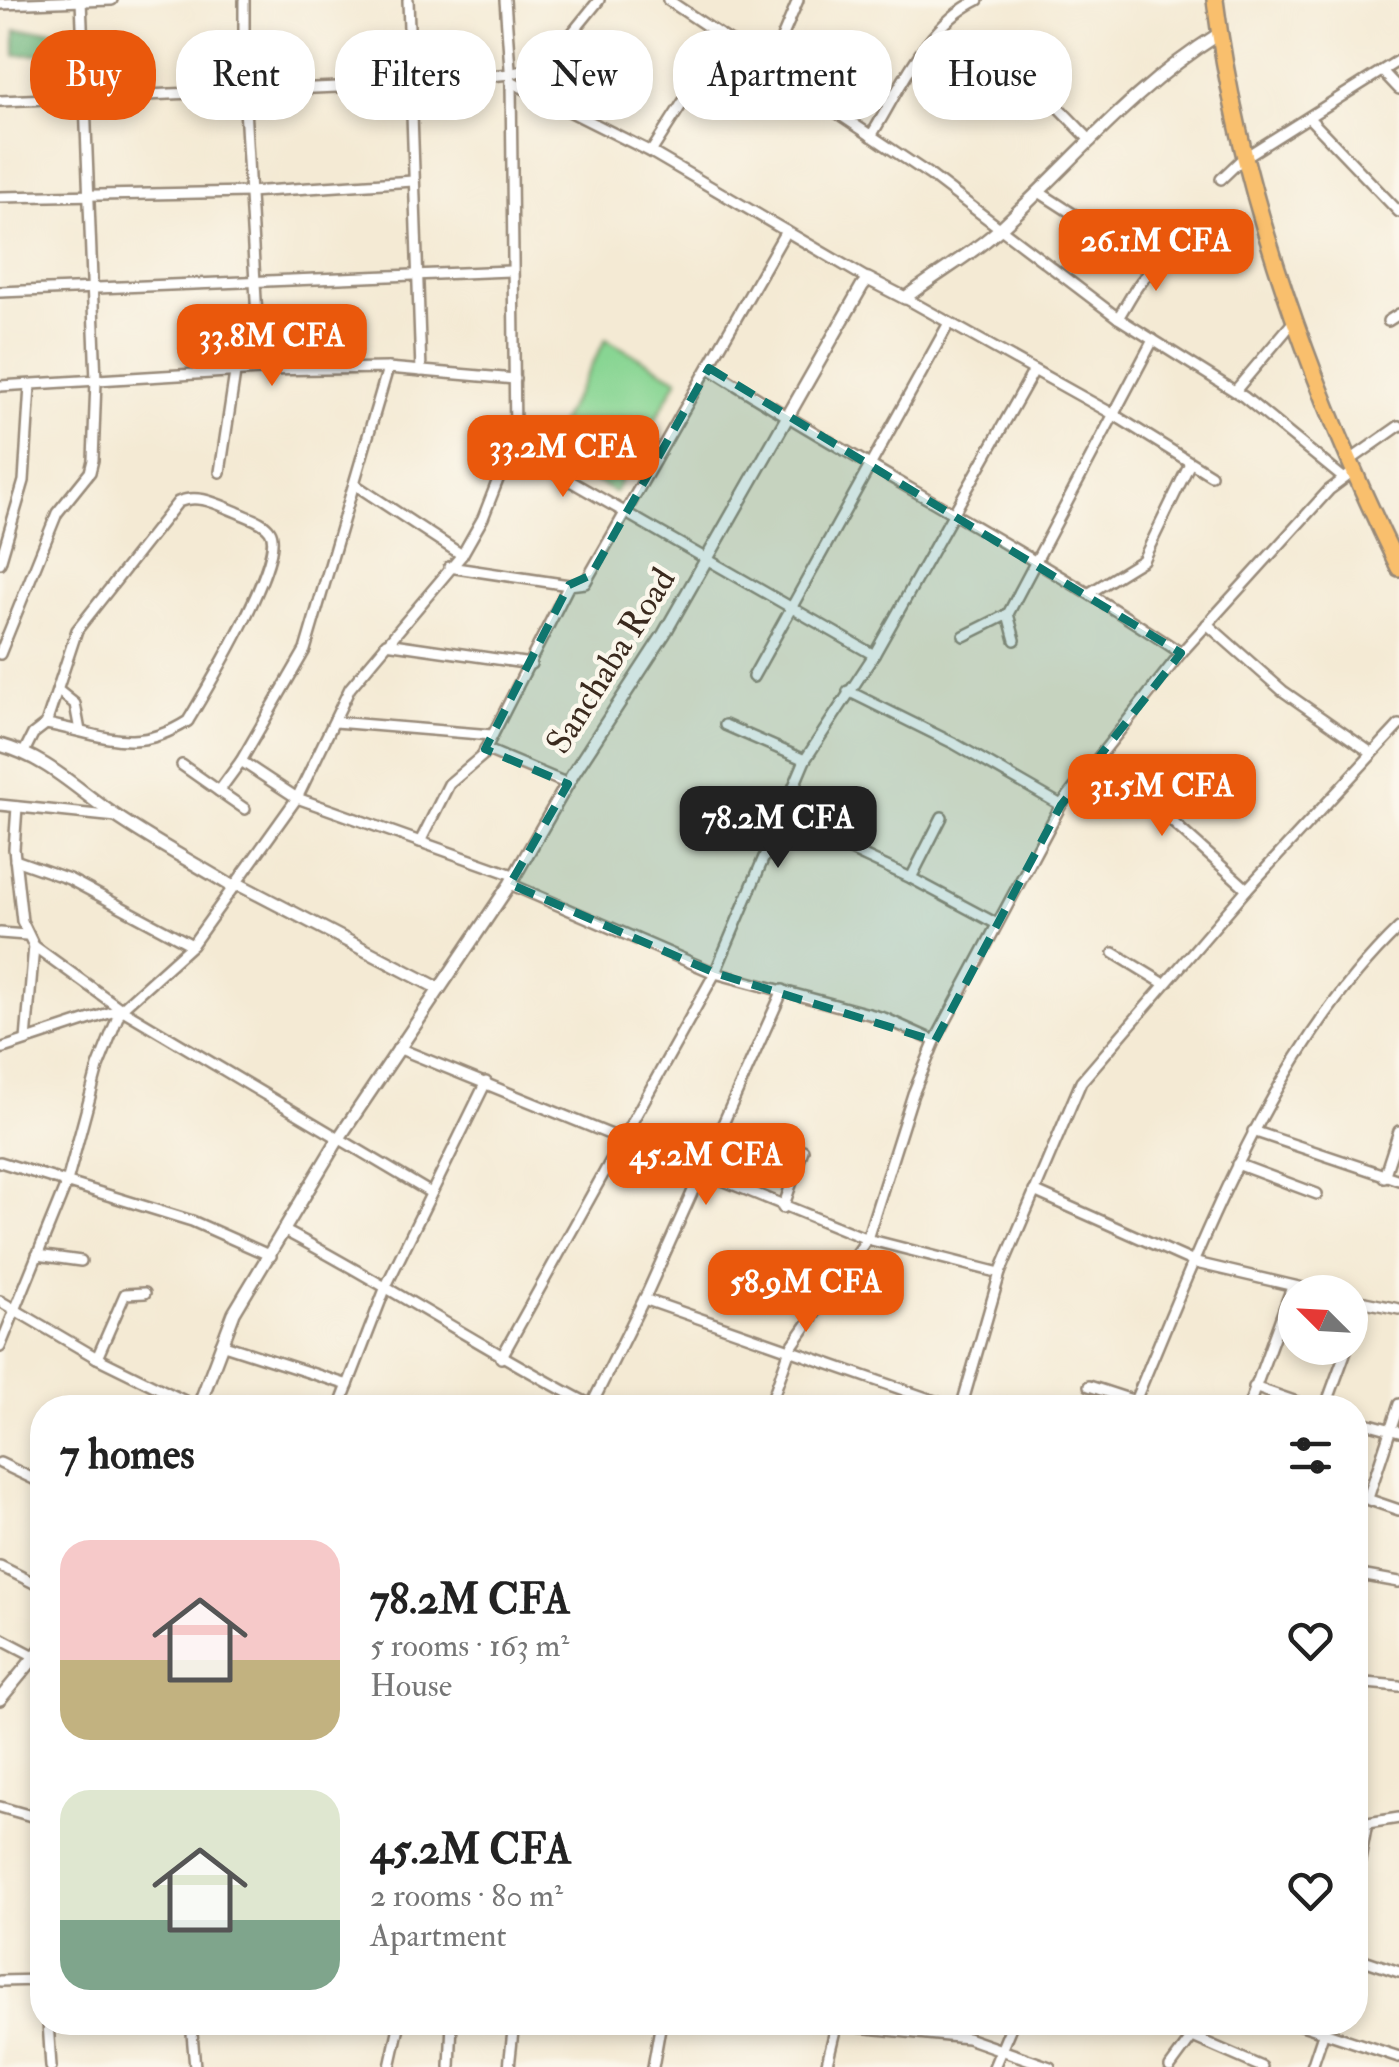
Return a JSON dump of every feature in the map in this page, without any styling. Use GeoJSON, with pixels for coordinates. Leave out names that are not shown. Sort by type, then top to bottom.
{"type":"FeatureCollection","features":[{"type":"Feature","properties":{"kind":"main road"},"geometry":{"type":"LineString","coordinates":[[1215,0],[1242,159],[1350,469],[1399,568]]}},
{"type":"Feature","properties":{"kind":"street"},"geometry":{"type":"LineString","coordinates":[[0,4],[112,0]]}},
{"type":"Feature","properties":{"kind":"street"},"geometry":{"type":"LineString","coordinates":[[244,0],[244,30]]}},
{"type":"Feature","properties":{"kind":"street"},"geometry":{"type":"LineString","coordinates":[[408,0],[408,30]]}},
{"type":"Feature","properties":{"kind":"street"},"geometry":{"type":"LineString","coordinates":[[0,1049],[121,1008],[192,945],[297,798],[350,688],[462,555],[515,436],[510,78],[505,0]]}},
{"type":"Feature","properties":{"kind":"street"},"geometry":{"type":"LineString","coordinates":[[496,79],[510,78],[548,62],[599,0]]}},
{"type":"Feature","properties":{"kind":"street"},"geometry":{"type":"LineString","coordinates":[[668,0],[714,30]]}},
{"type":"Feature","properties":{"kind":"street"},"geometry":{"type":"LineString","coordinates":[[785,30],[798,0]]}},
{"type":"Feature","properties":{"kind":"street"},"geometry":{"type":"LineString","coordinates":[[870,136],[930,40],[964,7],[978,0]]}},
{"type":"Feature","properties":{"kind":"street"},"geometry":{"type":"LineString","coordinates":[[81,1],[82,30]]}},
{"type":"Feature","properties":{"kind":"street"},"geometry":{"type":"LineString","coordinates":[[905,298],[1001,228],[1091,141],[1122,105],[1166,67],[1219,34]]}},
{"type":"Feature","properties":{"kind":"street"},"geometry":{"type":"LineString","coordinates":[[1221,179],[1242,159],[1399,60]]}},
{"type":"Feature","properties":{"kind":"street"},"geometry":{"type":"LineString","coordinates":[[1383,72],[1399,89]]}},
{"type":"Feature","properties":{"kind":"street"},"geometry":{"type":"LineString","coordinates":[[510,78],[651,152],[868,279],[1110,412],[1211,475]]}},
{"type":"Feature","properties":{"kind":"street"},"geometry":{"type":"LineString","coordinates":[[0,102],[30,100]]}},
{"type":"Feature","properties":{"kind":"street"},"geometry":{"type":"LineString","coordinates":[[1308,118],[1399,212]]}},
{"type":"Feature","properties":{"kind":"street"},"geometry":{"type":"LineString","coordinates":[[651,152],[673,119]]}},
{"type":"Feature","properties":{"kind":"street"},"geometry":{"type":"LineString","coordinates":[[0,654],[5,629],[57,513],[90,472],[96,381],[86,120]]}},
{"type":"Feature","properties":{"kind":"street"},"geometry":{"type":"LineString","coordinates":[[245,120],[260,370]]}},
{"type":"Feature","properties":{"kind":"street"},"geometry":{"type":"LineString","coordinates":[[410,120],[420,371]]}},
{"type":"Feature","properties":{"kind":"street"},"geometry":{"type":"LineString","coordinates":[[847,120],[1001,228],[1118,318],[1350,469]]}},
{"type":"Feature","properties":{"kind":"street"},"geometry":{"type":"LineString","coordinates":[[1070,120],[1091,141]]}},
{"type":"Feature","properties":{"kind":"street"},"geometry":{"type":"LineString","coordinates":[[0,197],[88,192],[249,192],[413,181]]}},
{"type":"Feature","properties":{"kind":"street"},"geometry":{"type":"LineString","coordinates":[[1038,192],[1109,237]]}},
{"type":"Feature","properties":{"kind":"street"},"geometry":{"type":"LineString","coordinates":[[449,567],[570,585],[585,583],[786,231]]}},
{"type":"Feature","properties":{"kind":"street"},"geometry":{"type":"LineString","coordinates":[[1118,318],[1150,268],[1191,260]]}},
{"type":"Feature","properties":{"kind":"street"},"geometry":{"type":"LineString","coordinates":[[0,292],[510,271]]}},
{"type":"Feature","properties":{"kind":"street","name":"Sanchaba Road"},"geometry":{"type":"LineString","coordinates":[[203,1395],[234,1313],[339,1138],[513,880],[706,560],[868,279]]}},
{"type":"Feature","properties":{"kind":"street"},"geometry":{"type":"LineString","coordinates":[[1388,321],[1399,314]]}},
{"type":"Feature","properties":{"kind":"street"},"geometry":{"type":"LineString","coordinates":[[1234,391],[1297,318]]}},
{"type":"Feature","properties":{"kind":"street"},"geometry":{"type":"LineString","coordinates":[[753,677],[949,323]]}},
{"type":"Feature","properties":{"kind":"street"},"geometry":{"type":"LineString","coordinates":[[964,636],[1008,614],[1110,412],[1153,340]]}},
{"type":"Feature","properties":{"kind":"street"},"geometry":{"type":"LineString","coordinates":[[0,386],[260,370],[388,368],[516,378]]}},
{"type":"Feature","properties":{"kind":"street"},"geometry":{"type":"LineString","coordinates":[[219,791],[242,760],[305,650],[388,368]]}},
{"type":"Feature","properties":{"kind":"street"},"geometry":{"type":"LineString","coordinates":[[710,368],[787,418],[1032,562],[1091,592],[1181,653]]}},
{"type":"Feature","properties":{"kind":"street"},"geometry":{"type":"LineString","coordinates":[[501,1358],[715,974],[805,760],[874,654],[1033,372]]}},
{"type":"Feature","properties":{"kind":"street"},"geometry":{"type":"LineString","coordinates":[[220,472],[235,373]]}},
{"type":"Feature","properties":{"kind":"street"},"geometry":{"type":"LineString","coordinates":[[0,564],[24,482],[30,386]]}},
{"type":"Feature","properties":{"kind":"street"},"geometry":{"type":"LineString","coordinates":[[774,1395],[790,1350],[867,1240],[913,1094],[935,1041],[1061,805],[1181,653],[1350,469],[1399,426]]}},
{"type":"Feature","properties":{"kind":"street"},"geometry":{"type":"LineString","coordinates":[[510,454],[525,455],[874,654]]}},
{"type":"Feature","properties":{"kind":"street"},"geometry":{"type":"LineString","coordinates":[[1091,592],[1142,560],[1190,462]]}},
{"type":"Feature","properties":{"kind":"street"},"geometry":{"type":"LineString","coordinates":[[354,484],[462,555]]}},
{"type":"Feature","properties":{"kind":"street"},"geometry":{"type":"LineString","coordinates":[[24,752],[33,734],[46,724],[60,692],[60,670],[77,630],[178,502],[188,498],[211,501],[264,524],[272,534],[274,547],[256,594],[188,721],[168,734],[128,743],[46,724]]}},
{"type":"Feature","properties":{"kind":"street"},"geometry":{"type":"LineString","coordinates":[[420,842],[440,796],[485,749],[570,585]]}},
{"type":"Feature","properties":{"kind":"street"},"geometry":{"type":"LineString","coordinates":[[1008,614],[1015,640]]}},
{"type":"Feature","properties":{"kind":"street"},"geometry":{"type":"LineString","coordinates":[[1207,624],[1283,691],[1370,752]]}},
{"type":"Feature","properties":{"kind":"street"},"geometry":{"type":"LineString","coordinates":[[386,643],[531,664]]}},
{"type":"Feature","properties":{"kind":"street"},"geometry":{"type":"LineString","coordinates":[[848,691],[955,744],[1061,805]]}},
{"type":"Feature","properties":{"kind":"street"},"geometry":{"type":"LineString","coordinates":[[60,692],[75,704],[80,731]]}},
{"type":"Feature","properties":{"kind":"street"},"geometry":{"type":"LineString","coordinates":[[335,722],[492,735]]}},
{"type":"Feature","properties":{"kind":"street"},"geometry":{"type":"LineString","coordinates":[[725,725],[805,760]]}},
{"type":"Feature","properties":{"kind":"street"},"geometry":{"type":"LineString","coordinates":[[962,1395],[1000,1273],[1080,1082],[1163,983],[1370,752],[1399,725]]}},
{"type":"Feature","properties":{"kind":"street"},"geometry":{"type":"LineString","coordinates":[[0,745],[24,752],[65,774],[119,817],[233,887],[240,886],[302,915],[438,988]]}},
{"type":"Feature","properties":{"kind":"street"},"geometry":{"type":"LineString","coordinates":[[485,749],[568,784]]}},
{"type":"Feature","properties":{"kind":"street"},"geometry":{"type":"LineString","coordinates":[[242,760],[297,798],[513,880],[715,974],[884,1018],[935,1041]]}},
{"type":"Feature","properties":{"kind":"street"},"geometry":{"type":"LineString","coordinates":[[182,765],[245,808]]}},
{"type":"Feature","properties":{"kind":"street"},"geometry":{"type":"LineString","coordinates":[[1089,772],[1168,818],[1247,889]]}},
{"type":"Feature","properties":{"kind":"street"},"geometry":{"type":"LineString","coordinates":[[724,803],[778,820],[911,878],[996,924]]}},
{"type":"Feature","properties":{"kind":"street"},"geometry":{"type":"LineString","coordinates":[[0,805],[119,817]]}},
{"type":"Feature","properties":{"kind":"street"},"geometry":{"type":"LineString","coordinates":[[18,807],[16,860],[26,935],[34,946],[121,1008],[431,1193]]}},
{"type":"Feature","properties":{"kind":"street"},"geometry":{"type":"LineString","coordinates":[[911,878],[942,817]]}},
{"type":"Feature","properties":{"kind":"street"},"geometry":{"type":"LineString","coordinates":[[16,860],[69,879],[192,945]]}},
{"type":"Feature","properties":{"kind":"street"},"geometry":{"type":"LineString","coordinates":[[1138,1395],[1253,1131],[1337,1002],[1399,928]]}},
{"type":"Feature","properties":{"kind":"street"},"geometry":{"type":"LineString","coordinates":[[0,933],[26,935]]}},
{"type":"Feature","properties":{"kind":"street"},"geometry":{"type":"LineString","coordinates":[[26,1040],[34,946]]}},
{"type":"Feature","properties":{"kind":"street"},"geometry":{"type":"LineString","coordinates":[[1114,953],[1163,983]]}},
{"type":"Feature","properties":{"kind":"street"},"geometry":{"type":"LineString","coordinates":[[598,1395],[783,990]]}},
{"type":"Feature","properties":{"kind":"street"},"geometry":{"type":"LineString","coordinates":[[0,1347],[67,1182],[98,1066],[121,1008]]}},
{"type":"Feature","properties":{"kind":"street"},"geometry":{"type":"LineString","coordinates":[[398,1048],[867,1240],[1000,1273]]}},
{"type":"Feature","properties":{"kind":"street"},"geometry":{"type":"LineString","coordinates":[[344,1395],[387,1284],[486,1082]]}},
{"type":"Feature","properties":{"kind":"street"},"geometry":{"type":"LineString","coordinates":[[1253,1131],[1399,1180]]}},
{"type":"Feature","properties":{"kind":"street"},"geometry":{"type":"LineString","coordinates":[[1384,1177],[1399,1131]]}},
{"type":"Feature","properties":{"kind":"street"},"geometry":{"type":"LineString","coordinates":[[783,1208],[803,1150]]}},
{"type":"Feature","properties":{"kind":"street"},"geometry":{"type":"LineString","coordinates":[[0,1162],[192,1221],[270,1256]]}},
{"type":"Feature","properties":{"kind":"street"},"geometry":{"type":"LineString","coordinates":[[1237,1164],[1317,1194]]}},
{"type":"Feature","properties":{"kind":"street"},"geometry":{"type":"LineString","coordinates":[[1034,1191],[1196,1264],[1278,1284]]}},
{"type":"Feature","properties":{"kind":"street"},"geometry":{"type":"LineString","coordinates":[[285,1231],[387,1284],[501,1358],[570,1395]]}},
{"type":"Feature","properties":{"kind":"street"},"geometry":{"type":"LineString","coordinates":[[36,1255],[80,1261]]}},
{"type":"Feature","properties":{"kind":"street"},"geometry":{"type":"LineString","coordinates":[[97,1358],[124,1294],[146,1293]]}},
{"type":"Feature","properties":{"kind":"street"},"geometry":{"type":"LineString","coordinates":[[644,1300],[920,1395]]}},
{"type":"Feature","properties":{"kind":"street"},"geometry":{"type":"LineString","coordinates":[[0,1301],[97,1358],[174,1395]]}},
{"type":"Feature","properties":{"kind":"street"},"geometry":{"type":"LineString","coordinates":[[1368,1303],[1399,1309]]}},
{"type":"Feature","properties":{"kind":"street"},"geometry":{"type":"LineString","coordinates":[[1252,1395],[1278,1324]]}},
{"type":"Feature","properties":{"kind":"street"},"geometry":{"type":"LineString","coordinates":[[221,1344],[348,1385]]}},
{"type":"Feature","properties":{"kind":"street"},"geometry":{"type":"LineString","coordinates":[[1330,1395],[1341,1365]]}},
{"type":"Feature","properties":{"kind":"street"},"geometry":{"type":"LineString","coordinates":[[1088,1386],[1111,1395]]}},
{"type":"Feature","properties":{"kind":"street"},"geometry":{"type":"LineString","coordinates":[[1254,1387],[1277,1395]]}},
{"type":"Feature","properties":{"kind":"street"},"geometry":{"type":"LineString","coordinates":[[1399,1404],[1395,1430],[1368,1498],[1399,1510]]}},
{"type":"Feature","properties":{"kind":"street"},"geometry":{"type":"LineString","coordinates":[[1368,1423],[1395,1430]]}},
{"type":"Feature","properties":{"kind":"street"},"geometry":{"type":"LineString","coordinates":[[0,1463],[30,1477]]}},
{"type":"Feature","properties":{"kind":"street"},"geometry":{"type":"LineString","coordinates":[[0,1566],[30,1581]]}},
{"type":"Feature","properties":{"kind":"street"},"geometry":{"type":"LineString","coordinates":[[1368,1576],[1399,1582]]}},
{"type":"Feature","properties":{"kind":"street"},"geometry":{"type":"LineString","coordinates":[[0,1638],[30,1651]]}},
{"type":"Feature","properties":{"kind":"street"},"geometry":{"type":"LineString","coordinates":[[0,1699],[30,1666]]}},
{"type":"Feature","properties":{"kind":"street"},"geometry":{"type":"LineString","coordinates":[[1368,1683],[1399,1686]]}},
{"type":"Feature","properties":{"kind":"street"},"geometry":{"type":"LineString","coordinates":[[0,1807],[30,1816]]}},
{"type":"Feature","properties":{"kind":"street"},"geometry":{"type":"LineString","coordinates":[[1368,1823],[1399,1818]]}},
{"type":"Feature","properties":{"kind":"street"},"geometry":{"type":"LineString","coordinates":[[1368,1961],[1399,1972]]}},
{"type":"Feature","properties":{"kind":"street"},"geometry":{"type":"LineString","coordinates":[[0,1980],[30,1980]]}},
{"type":"Feature","properties":{"kind":"street"},"geometry":{"type":"LineString","coordinates":[[49,2035],[51,2067]]}},
{"type":"Feature","properties":{"kind":"street"},"geometry":{"type":"LineString","coordinates":[[192,2035],[195,2067]]}},
{"type":"Feature","properties":{"kind":"street"},"geometry":{"type":"LineString","coordinates":[[390,2067],[397,2035]]}},
{"type":"Feature","properties":{"kind":"street"},"geometry":{"type":"LineString","coordinates":[[450,2067],[451,2035]]}},
{"type":"Feature","properties":{"kind":"street"},"geometry":{"type":"LineString","coordinates":[[509,2067],[513,2035]]}},
{"type":"Feature","properties":{"kind":"street"},"geometry":{"type":"LineString","coordinates":[[653,2067],[659,2035]]}},
{"type":"Feature","properties":{"kind":"street"},"geometry":{"type":"LineString","coordinates":[[826,2067],[834,2035]]}},
{"type":"Feature","properties":{"kind":"street"},"geometry":{"type":"LineString","coordinates":[[951,2035],[1050,2067]]}},
{"type":"Feature","properties":{"kind":"street"},"geometry":{"type":"LineString","coordinates":[[994,2067],[1008,2035]]}},
{"type":"Feature","properties":{"kind":"street"},"geometry":{"type":"LineString","coordinates":[[1312,2067],[1324,2036],[1399,2057]]}},
{"type":"Feature","properties":{"kind":"street"},"geometry":{"type":"LineString","coordinates":[[1170,2067],[1192,2037],[1262,2067]]}},
{"type":"Feature","properties":{"kind":"highlighted area"},"geometry":{"type":"Polygon","coordinates":[[[709,368],[1181,653],[1061,805],[935,1041],[715,973],[510,884],[568,784],[485,749],[569,585],[591,575],[709,368]]]}},
{"type":"Feature","properties":{"kind":"green space"},"geometry":{"type":"Polygon","coordinates":[[[15,30],[30,30],[30,55],[15,55],[15,30]]]}},
{"type":"Feature","properties":{"kind":"green space"},"geometry":{"type":"Polygon","coordinates":[[[606,339],[678,379],[615,492],[544,453],[606,339]]]}}]}
